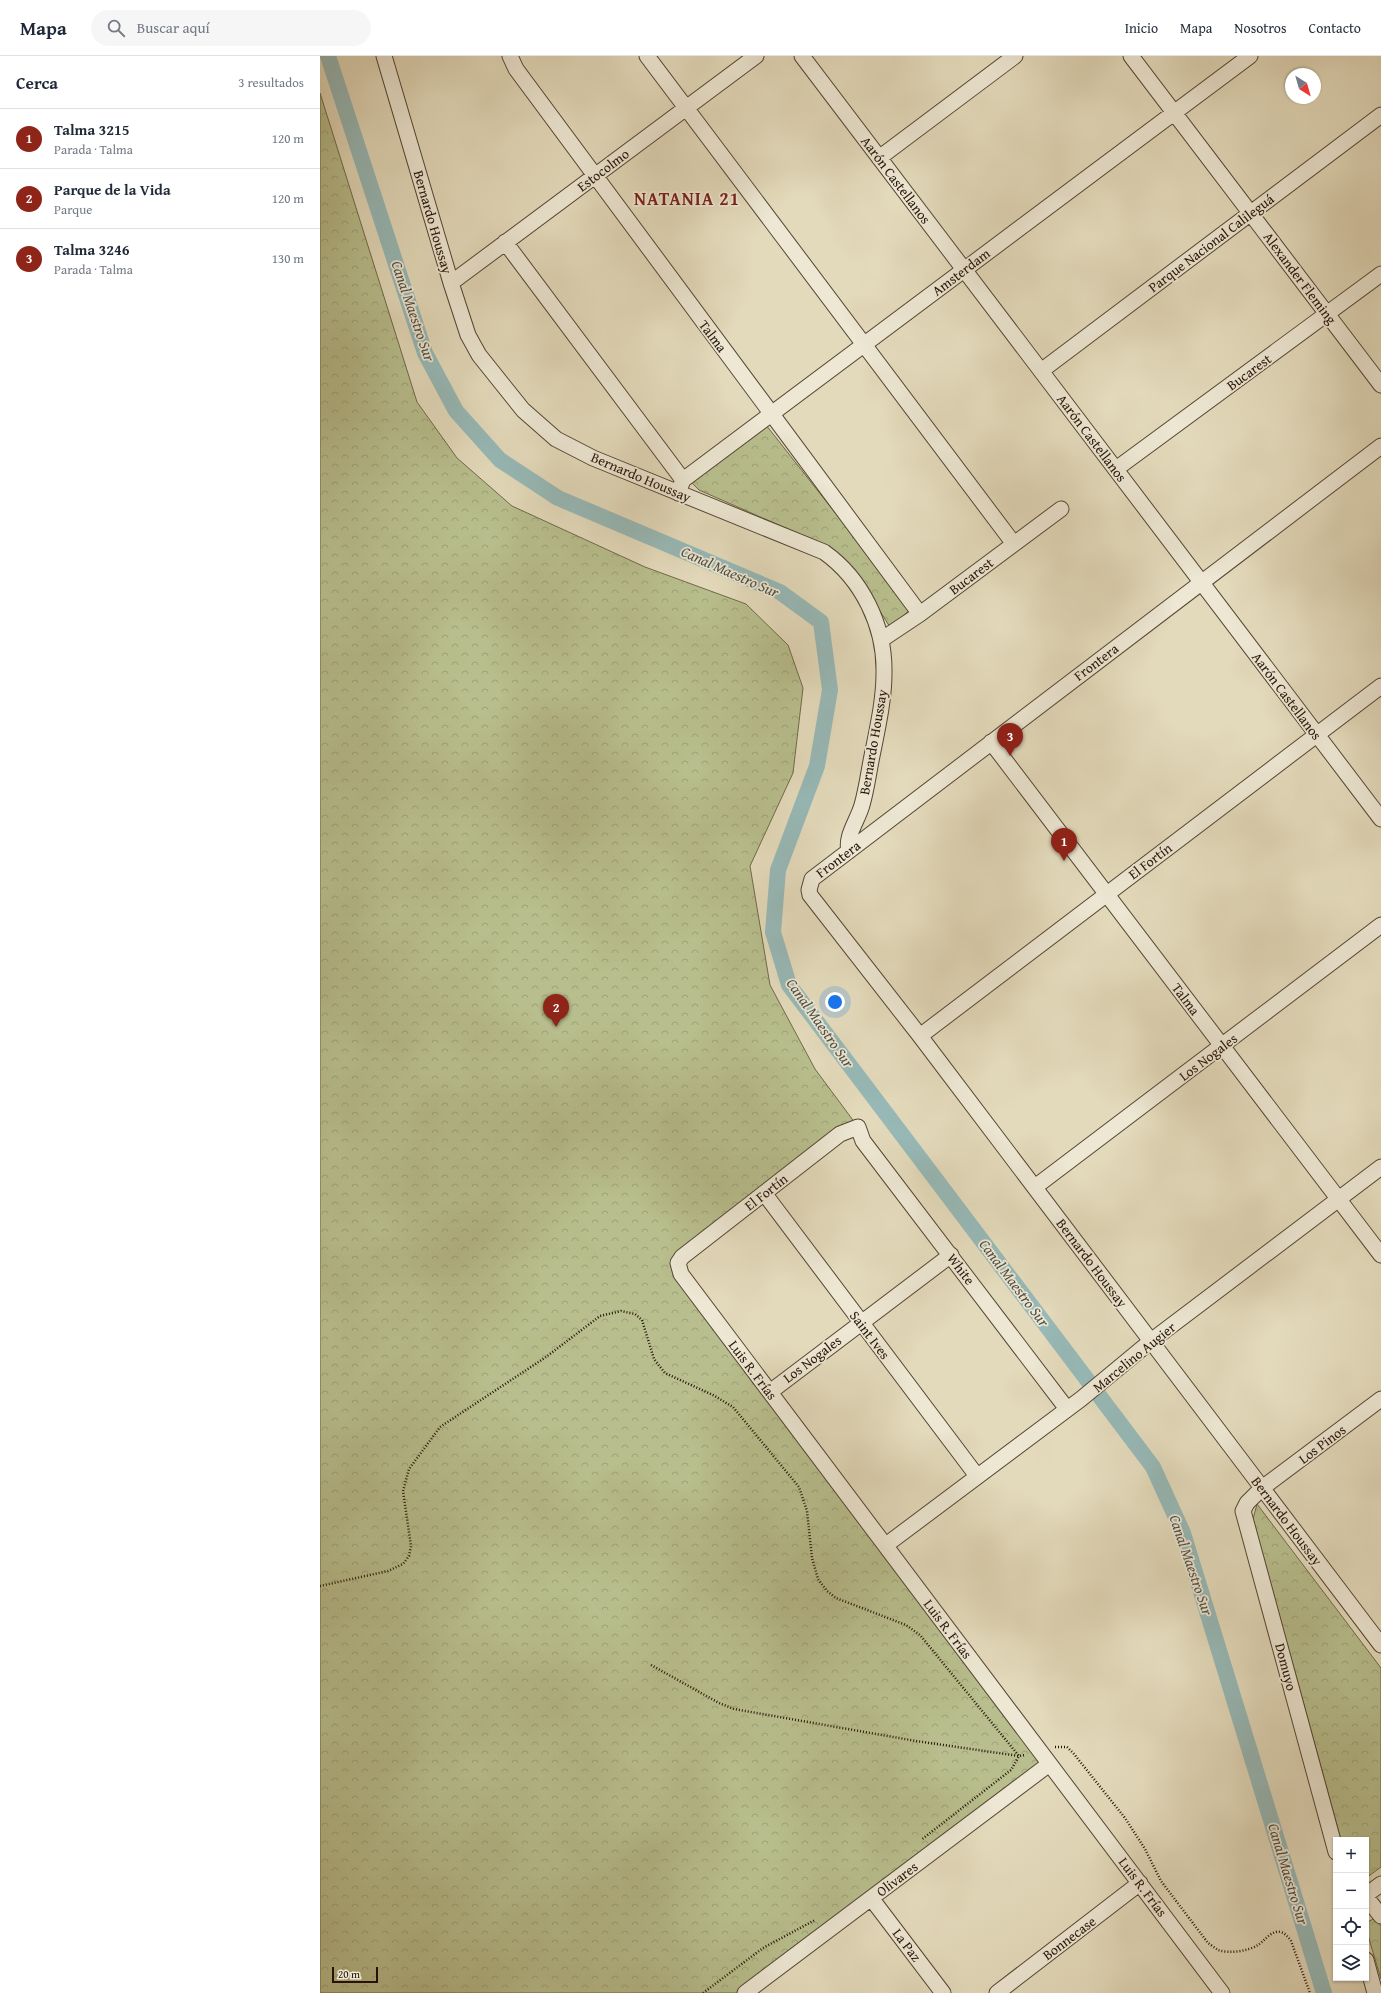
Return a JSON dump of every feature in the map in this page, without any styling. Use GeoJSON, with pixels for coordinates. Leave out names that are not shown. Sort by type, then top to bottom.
{"type":"FeatureCollection","features":[{"type":"Feature","properties":{"kind":"street","name":"Bernardo Houssay"},"geometry":{"type":"LineString","coordinates":[[384,56],[451,283],[468,335],[479,355],[523,410],[541,428],[556,439],[593,458],[681,487],[824,552],[835,560],[852,578],[865,597],[881,640],[884,674],[881,711],[862,804],[847,843],[849,851]]}},
{"type":"Feature","properties":{"kind":"street","name":"Talma"},"geometry":{"type":"LineString","coordinates":[[510,56],[516,69],[920,614]]}},
{"type":"Feature","properties":{"kind":"street"},"geometry":{"type":"LineString","coordinates":[[647,56],[1014,544]]}},
{"type":"Feature","properties":{"kind":"street","name":"Estocolmo"},"geometry":{"type":"LineString","coordinates":[[451,283],[756,56]]}},
{"type":"Feature","properties":{"kind":"street","name":"Aarón Castellanos"},"geometry":{"type":"LineString","coordinates":[[802,56],[1381,819]]}},
{"type":"Feature","properties":{"kind":"street"},"geometry":{"type":"LineString","coordinates":[[879,158],[1015,56]]}},
{"type":"Feature","properties":{"kind":"street","name":"Alexander Fleming"},"geometry":{"type":"LineString","coordinates":[[1131,56],[1381,385]]}},
{"type":"Feature","properties":{"kind":"street","name":"Amsterdam"},"geometry":{"type":"LineString","coordinates":[[681,487],[771,414],[1250,56]]}},
{"type":"Feature","properties":{"kind":"street","name":"Parque Nacional Calileguá"},"geometry":{"type":"LineString","coordinates":[[1041,371],[1381,115]]}},
{"type":"Feature","properties":{"kind":"street"},"geometry":{"type":"LineString","coordinates":[[506,242],[681,487]]}},
{"type":"Feature","properties":{"kind":"street","name":"Bucarest"},"geometry":{"type":"LineString","coordinates":[[1116,469],[1328,315],[1381,274]]}},
{"type":"Feature","properties":{"kind":"street","name":"Frontera"},"geometry":{"type":"LineString","coordinates":[[812,879],[1381,446]]}},
{"type":"Feature","properties":{"kind":"street","name":"Bucarest"},"geometry":{"type":"LineString","coordinates":[[881,640],[920,614],[1061,509]]}},
{"type":"Feature","properties":{"kind":"street","name":"El Fortín"},"geometry":{"type":"LineString","coordinates":[[920,1036],[1381,686]]}},
{"type":"Feature","properties":{"kind":"street","name":"Talma"},"geometry":{"type":"LineString","coordinates":[[992,742],[1221,1047],[1381,1256]]}},
{"type":"Feature","properties":{"kind":"street","name":"Bernardo Houssay"},"geometry":{"type":"LineString","coordinates":[[812,879],[809,890],[810,895],[920,1036],[1380,1643]]}},
{"type":"Feature","properties":{"kind":"street","name":"Los Nogales"},"geometry":{"type":"LineString","coordinates":[[1034,1187],[1381,925]]}},
{"type":"Feature","properties":{"kind":"street","name":"El Fortín"},"geometry":{"type":"LineString","coordinates":[[678,1263],[682,1257],[840,1134],[858,1127]]}},
{"type":"Feature","properties":{"kind":"street","name":"White"},"geometry":{"type":"LineString","coordinates":[[858,1127],[863,1142],[951,1255],[1066,1409]]}},
{"type":"Feature","properties":{"kind":"street","name":"Marcelino Augier"},"geometry":{"type":"LineString","coordinates":[[886,1545],[1081,1399],[1112,1375],[1151,1341],[1381,1167]]}},
{"type":"Feature","properties":{"kind":"street","name":"Saint Ives"},"geometry":{"type":"LineString","coordinates":[[764,1194],[977,1476]]}},
{"type":"Feature","properties":{"kind":"street","name":"Los Nogales"},"geometry":{"type":"LineString","coordinates":[[770,1392],[951,1255]]}},
{"type":"Feature","properties":{"kind":"street","name":"Luis R. Frías"},"geometry":{"type":"LineString","coordinates":[[678,1263],[681,1274],[886,1545],[1048,1765],[1140,1883],[1222,1993]]}},
{"type":"Feature","properties":{"kind":"street","name":"Los Pinos"},"geometry":{"type":"LineString","coordinates":[[1262,1488],[1381,1399]]}},
{"type":"Feature","properties":{"kind":"street","name":"Domuyo"},"geometry":{"type":"LineString","coordinates":[[1262,1488],[1247,1503],[1243,1511],[1333,1841]]}},
{"type":"Feature","properties":{"kind":"street","name":"Olivares"},"geometry":{"type":"LineString","coordinates":[[745,1993],[1048,1765]]}},
{"type":"Feature","properties":{"kind":"street","name":"Bonnecase"},"geometry":{"type":"LineString","coordinates":[[997,1993],[1140,1883]]}},
{"type":"Feature","properties":{"kind":"street"},"geometry":{"type":"LineString","coordinates":[[1369,1894],[1381,1884]]}},
{"type":"Feature","properties":{"kind":"street","name":"La Paz"},"geometry":{"type":"LineString","coordinates":[[871,1898],[943,1993]]}},
{"type":"Feature","properties":{"kind":"street"},"geometry":{"type":"LineString","coordinates":[[1369,1900],[1381,1916]]}},
{"type":"Feature","properties":{"kind":"street"},"geometry":{"type":"LineString","coordinates":[[1369,1971],[1375,1993]]}},
{"type":"Feature","properties":{"kind":"path"},"geometry":{"type":"LineString","coordinates":[[320,1586],[388,1571],[403,1564],[409,1556],[410,1546],[403,1491],[409,1469],[440,1427],[546,1357],[600,1316],[620,1311],[635,1314],[642,1320],[654,1359],[665,1373],[713,1395],[733,1407],[799,1488],[807,1510],[812,1558],[818,1579],[827,1591],[836,1598],[906,1625],[920,1635],[1019,1756],[1011,1770],[920,1841]]}},
{"type":"Feature","properties":{"kind":"path"},"geometry":{"type":"LineString","coordinates":[[703,1993],[763,1948],[821,1915]]}},
{"type":"Feature","properties":{"kind":"green space"},"geometry":{"type":"Polygon","coordinates":[[[320,93],[417,402],[457,458],[512,506],[645,567],[746,604],[788,645],[803,688],[793,773],[750,866],[770,985],[815,1069],[858,1127],[678,1263],[1048,1765],[745,1993],[320,1993],[320,93]]]}},
{"type":"Feature","properties":{"kind":"green space"},"geometry":{"type":"Polygon","coordinates":[[[766,425],[911,609],[890,627],[878,608],[824,545],[699,490],[692,483],[766,425]]]}},
{"type":"Feature","properties":{"kind":"green space"},"geometry":{"type":"Polygon","coordinates":[[[1257,1504],[1381,1668],[1381,1867],[1369,1876],[1369,1837],[1340,1837],[1253,1519],[1257,1504]]]}},
{"type":"Feature","properties":{"kind":"green space"},"geometry":{"type":"Polygon","coordinates":[[[1375,1918],[1381,1926],[1381,1979],[1369,1939],[1369,1921],[1375,1918]]]}},
{"type":"Feature","properties":{"kind":"waterway","name":"Canal Maestro Sur"},"geometry":{"type":"LineString","coordinates":[[328,56],[425,353],[456,411],[500,460],[558,498],[780,592],[821,622],[830,690],[817,766],[778,870],[773,932],[789,985],[1153,1467],[1183,1533],[1324,1993]]}},
{"type":"Feature","properties":{"kind":"place","name":"Talma 3246"},"geometry":{"type":"Point","coordinates":[1010,756]}},
{"type":"Feature","properties":{"kind":"place","name":"Talma 3215"},"geometry":{"type":"Point","coordinates":[1064,861]}},
{"type":"Feature","properties":{"kind":"place","name":"Parque de la Vida"},"geometry":{"type":"Point","coordinates":[556,1027]}},
{"type":"Feature","properties":{"kind":"district","name":"NATANIA 21"},"geometry":{"type":"Point","coordinates":[687,199]}}]}
